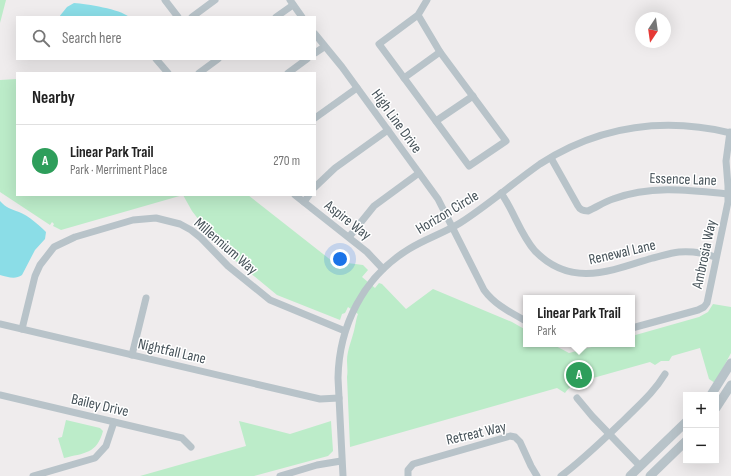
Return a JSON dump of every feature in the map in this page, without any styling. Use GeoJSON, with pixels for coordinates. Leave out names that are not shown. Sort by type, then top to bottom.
{"type":"FeatureCollection","features":[{"type":"Feature","properties":{"kind":"street"},"geometry":{"type":"LineString","coordinates":[[165,0],[177,16]]}},
{"type":"Feature","properties":{"kind":"street"},"geometry":{"type":"LineString","coordinates":[[193,16],[215,0]]}},
{"type":"Feature","properties":{"kind":"street"},"geometry":{"type":"LineString","coordinates":[[418,15],[440,52],[506,141],[469,166],[378,44],[418,15],[427,0]]}},
{"type":"Feature","properties":{"kind":"street"},"geometry":{"type":"LineString","coordinates":[[277,16],[292,2],[301,16]]}},
{"type":"Feature","properties":{"kind":"street","name":"High Line Drive"},"geometry":{"type":"LineString","coordinates":[[316,35],[357,88],[438,199],[452,227]]}},
{"type":"Feature","properties":{"kind":"street"},"geometry":{"type":"LineString","coordinates":[[316,52],[324,46]]}},
{"type":"Feature","properties":{"kind":"street"},"geometry":{"type":"LineString","coordinates":[[404,78],[440,52]]}},
{"type":"Feature","properties":{"kind":"street"},"geometry":{"type":"LineString","coordinates":[[157,60],[167,72]]}},
{"type":"Feature","properties":{"kind":"street"},"geometry":{"type":"LineString","coordinates":[[200,72],[217,60]]}},
{"type":"Feature","properties":{"kind":"street"},"geometry":{"type":"LineString","coordinates":[[289,72],[306,60]]}},
{"type":"Feature","properties":{"kind":"street"},"geometry":{"type":"LineString","coordinates":[[316,117],[357,88]]}},
{"type":"Feature","properties":{"kind":"street"},"geometry":{"type":"LineString","coordinates":[[436,121],[473,96]]}},
{"type":"Feature","properties":{"kind":"street","name":"Horizon Circle"},"geometry":{"type":"LineString","coordinates":[[343,476],[341,461],[338,363],[345,331],[353,310],[370,284],[383,269],[410,248],[452,227],[551,158],[601,135],[639,126],[682,125],[731,132]]}},
{"type":"Feature","properties":{"kind":"street"},"geometry":{"type":"LineString","coordinates":[[316,187],[335,168],[388,130]]}},
{"type":"Feature","properties":{"kind":"street","name":"Ambrosia Way"},"geometry":{"type":"LineString","coordinates":[[635,327],[698,310],[704,307],[707,303],[715,257],[726,212],[728,194],[726,160],[731,132]]}},
{"type":"Feature","properties":{"kind":"street","name":"Essence Lane"},"geometry":{"type":"LineString","coordinates":[[551,158],[578,206],[585,211],[588,211],[611,199],[644,191],[668,189],[728,194]]}},
{"type":"Feature","properties":{"kind":"street"},"geometry":{"type":"LineString","coordinates":[[349,237],[374,206],[419,173]]}},
{"type":"Feature","properties":{"kind":"street","name":"Renewal Lane"},"geometry":{"type":"LineString","coordinates":[[501,193],[507,201],[530,245],[545,260],[567,271],[583,274],[602,273],[678,252],[692,252],[715,257]]}},
{"type":"Feature","properties":{"kind":"street","name":"Aspire Way"},"geometry":{"type":"LineString","coordinates":[[295,196],[349,237],[383,269]]}},
{"type":"Feature","properties":{"kind":"street"},"geometry":{"type":"LineString","coordinates":[[304,202],[308,196]]}},
{"type":"Feature","properties":{"kind":"street","name":"Millennium Way"},"geometry":{"type":"LineString","coordinates":[[22,329],[35,276],[40,265],[54,247],[75,237],[133,220],[156,218],[173,222],[191,230],[201,238],[228,266],[270,300],[345,331]]}},
{"type":"Feature","properties":{"kind":"street"},"geometry":{"type":"LineString","coordinates":[[452,227],[484,290],[501,307],[523,319]]}},
{"type":"Feature","properties":{"kind":"street"},"geometry":{"type":"LineString","coordinates":[[132,355],[146,298]]}},
{"type":"Feature","properties":{"kind":"street","name":"Nightfall Lane"},"geometry":{"type":"LineString","coordinates":[[0,324],[320,399],[339,398]]}},
{"type":"Feature","properties":{"kind":"street"},"geometry":{"type":"LineString","coordinates":[[713,392],[731,363]]}},
{"type":"Feature","properties":{"kind":"street"},"geometry":{"type":"LineString","coordinates":[[561,476],[576,465],[610,434],[657,388],[665,374]]}},
{"type":"Feature","properties":{"kind":"street"},"geometry":{"type":"LineString","coordinates":[[719,404],[730,388]]}},
{"type":"Feature","properties":{"kind":"street","name":"Bailey Drive"},"geometry":{"type":"LineString","coordinates":[[0,395],[182,438],[191,447]]}},
{"type":"Feature","properties":{"kind":"street"},"geometry":{"type":"LineString","coordinates":[[577,398],[592,416],[650,476],[683,444]]}},
{"type":"Feature","properties":{"kind":"street"},"geometry":{"type":"LineString","coordinates":[[33,476],[95,458],[106,446],[114,422]]}},
{"type":"Feature","properties":{"kind":"street"},"geometry":{"type":"LineString","coordinates":[[630,476],[683,425]]}},
{"type":"Feature","properties":{"kind":"street","name":"Retreat Way"},"geometry":{"type":"LineString","coordinates":[[408,476],[408,470],[413,464],[510,436],[515,437],[520,442],[537,476]]}},
{"type":"Feature","properties":{"kind":"street"},"geometry":{"type":"LineString","coordinates":[[280,476],[341,461]]}},
{"type":"Feature","properties":{"kind":"green space"},"geometry":{"type":"Polygon","coordinates":[[[0,0],[6,0],[0,23],[0,0]]]}},
{"type":"Feature","properties":{"kind":"green space"},"geometry":{"type":"Polygon","coordinates":[[[16,79],[16,196],[180,196],[61,230],[53,226],[54,224],[52,222],[50,225],[0,192],[0,80],[16,79]]]}},
{"type":"Feature","properties":{"kind":"green space"},"geometry":{"type":"Polygon","coordinates":[[[184,196],[249,196],[332,261],[363,265],[368,270],[362,277],[375,288],[379,283],[382,284],[406,309],[433,289],[512,322],[523,328],[523,347],[558,347],[569,353],[592,347],[635,347],[635,335],[699,317],[708,312],[713,304],[731,307],[731,353],[715,383],[709,379],[700,348],[672,356],[669,361],[661,361],[655,365],[650,362],[586,380],[583,385],[578,384],[573,386],[565,393],[557,388],[350,447],[347,357],[358,314],[348,307],[345,313],[342,314],[340,320],[277,295],[231,257],[192,211],[184,196]]]}},
{"type":"Feature","properties":{"kind":"green space"},"geometry":{"type":"Polygon","coordinates":[[[66,420],[100,428],[103,431],[97,444],[89,451],[64,458],[58,438],[62,437],[66,420]]]}},
{"type":"Feature","properties":{"kind":"green space"},"geometry":{"type":"Polygon","coordinates":[[[239,421],[290,434],[331,421],[333,451],[328,456],[254,476],[140,476],[246,446],[239,421]]]}},
{"type":"Feature","properties":{"kind":"water"},"geometry":{"type":"Polygon","coordinates":[[[74,3],[95,6],[111,9],[128,16],[60,16],[67,7],[74,3]]]}},
{"type":"Feature","properties":{"kind":"water"},"geometry":{"type":"Polygon","coordinates":[[[0,201],[7,207],[30,218],[46,232],[45,239],[35,250],[22,275],[17,277],[11,278],[0,275],[0,201]]]}},
{"type":"Feature","properties":{"kind":"place","name":"Linear Park Trail"},"geometry":{"type":"Point","coordinates":[579,375]}}]}
